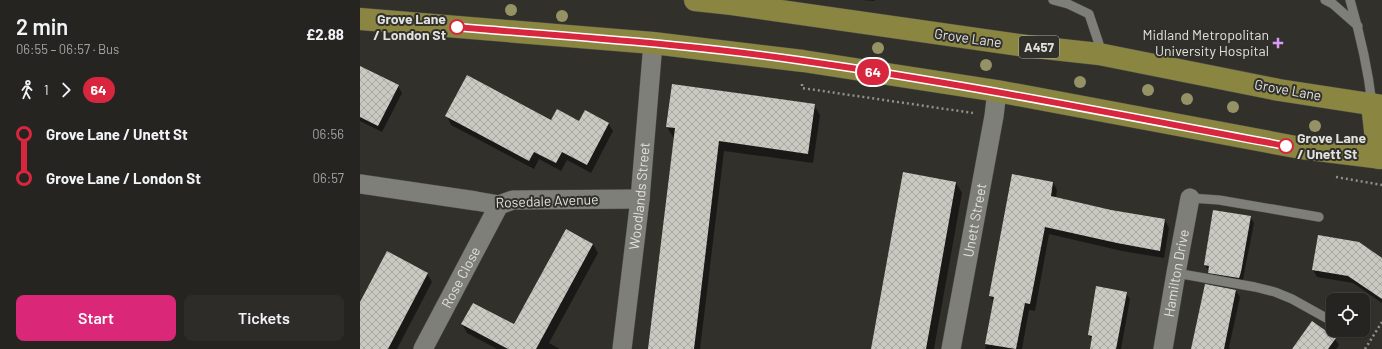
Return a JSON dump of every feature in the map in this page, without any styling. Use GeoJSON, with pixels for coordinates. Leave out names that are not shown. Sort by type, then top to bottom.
{"type":"FeatureCollection","features":[{"type":"Feature","properties":{"kind":"main road","name":"Grove Lane"},"geometry":{"type":"LineString","coordinates":[[695,0],[1026,46],[1099,54],[1279,90],[1377,105]]}},
{"type":"Feature","properties":{"kind":"main road"},"geometry":{"type":"LineString","coordinates":[[360,18],[653,43],[803,60],[997,91],[1301,148],[1380,158],[1377,105]]}},
{"type":"Feature","properties":{"kind":"street","name":"Woodlands Street"},"geometry":{"type":"LineString","coordinates":[[622,349],[640,199],[653,43]]}},
{"type":"Feature","properties":{"kind":"street","name":"Unett Street"},"geometry":{"type":"LineString","coordinates":[[951,349],[994,116],[997,91]]}},
{"type":"Feature","properties":{"kind":"street","name":"Rosedale Avenue"},"geometry":{"type":"LineString","coordinates":[[360,184],[476,200],[499,205],[513,200],[640,199]]}},
{"type":"Feature","properties":{"kind":"street","name":"Hamilton Drive"},"geometry":{"type":"LineString","coordinates":[[1163,349],[1190,198]]}},
{"type":"Feature","properties":{"kind":"street","name":"Rose Close"},"geometry":{"type":"LineString","coordinates":[[423,349],[499,205]]}},
{"type":"Feature","properties":{"kind":"lane"},"geometry":{"type":"LineString","coordinates":[[1053,0],[1068,4],[1089,14],[1099,44],[1099,54]]}},
{"type":"Feature","properties":{"kind":"lane"},"geometry":{"type":"LineString","coordinates":[[1324,0],[1333,4],[1358,26]]}},
{"type":"Feature","properties":{"kind":"lane"},"geometry":{"type":"LineString","coordinates":[[1350,0],[1358,26],[1370,84],[1377,105]]}},
{"type":"Feature","properties":{"kind":"lane"},"geometry":{"type":"LineString","coordinates":[[1190,198],[1219,200],[1318,217]]}},
{"type":"Feature","properties":{"kind":"lane"},"geometry":{"type":"LineString","coordinates":[[1176,273],[1255,286],[1292,299],[1326,318]]}},
{"type":"Feature","properties":{"kind":"path"},"geometry":{"type":"LineString","coordinates":[[1366,349],[1382,322]]}},
{"type":"Feature","properties":{"kind":"building"},"geometry":{"type":"Polygon","coordinates":[[[360,66],[399,85],[378,126],[360,117],[360,66]]]}},
{"type":"Feature","properties":{"kind":"building"},"geometry":{"type":"Polygon","coordinates":[[[467,75],[551,120],[557,109],[579,121],[585,110],[609,123],[587,165],[562,152],[556,163],[534,152],[529,161],[445,116],[467,75]]]}},
{"type":"Feature","properties":{"kind":"building"},"geometry":{"type":"Polygon","coordinates":[[[672,84],[815,104],[808,154],[719,141],[694,349],[648,349],[675,128],[666,127],[672,84]]]}},
{"type":"Feature","properties":{"kind":"building"},"geometry":{"type":"Polygon","coordinates":[[[903,172],[956,182],[926,349],[871,349],[903,172]]]}},
{"type":"Feature","properties":{"kind":"building"},"geometry":{"type":"Polygon","coordinates":[[[1012,174],[1053,182],[1051,196],[1111,210],[1165,219],[1160,251],[1045,227],[1030,304],[1025,303],[1016,349],[985,344],[994,297],[989,296],[1012,174]]]}},
{"type":"Feature","properties":{"kind":"building"},"geometry":{"type":"Polygon","coordinates":[[[1213,210],[1251,216],[1239,278],[1208,273],[1209,266],[1204,265],[1213,210]]]}},
{"type":"Feature","properties":{"kind":"building"},"geometry":{"type":"Polygon","coordinates":[[[566,229],[593,244],[536,349],[508,349],[461,324],[473,303],[514,324],[566,229]]]}},
{"type":"Feature","properties":{"kind":"building"},"geometry":{"type":"Polygon","coordinates":[[[1318,235],[1359,242],[1382,258],[1382,299],[1348,276],[1312,270],[1318,235]]]}},
{"type":"Feature","properties":{"kind":"building"},"geometry":{"type":"Polygon","coordinates":[[[387,251],[428,273],[388,349],[360,349],[360,302],[387,251]]]}},
{"type":"Feature","properties":{"kind":"building"},"geometry":{"type":"Polygon","coordinates":[[[1205,284],[1236,290],[1224,349],[1191,349],[1205,284]]]}},
{"type":"Feature","properties":{"kind":"building"},"geometry":{"type":"Polygon","coordinates":[[[1096,286],[1127,292],[1116,349],[1090,349],[1092,336],[1088,335],[1096,286]]]}},
{"type":"Feature","properties":{"kind":"building"},"geometry":{"type":"Polygon","coordinates":[[[1312,321],[1326,331],[1326,337],[1336,338],[1328,349],[1292,349],[1312,321]]]}},
{"type":"Feature","properties":{"kind":"bus line","name":"64"},"geometry":{"type":"LineString","coordinates":[[457,27],[653,43],[803,60],[997,91],[1286,146]]}},
{"type":"Feature","properties":{"kind":"place","name":"Grove Lane / London St"},"geometry":{"type":"Point","coordinates":[457,27]}},
{"type":"Feature","properties":{"kind":"place","name":"Midland Metropolitan University Hospital"},"geometry":{"type":"Point","coordinates":[1278,43]}},
{"type":"Feature","properties":{"kind":"place","name":"Grove Lane / Unett St"},"geometry":{"type":"Point","coordinates":[1286,146]}}]}
